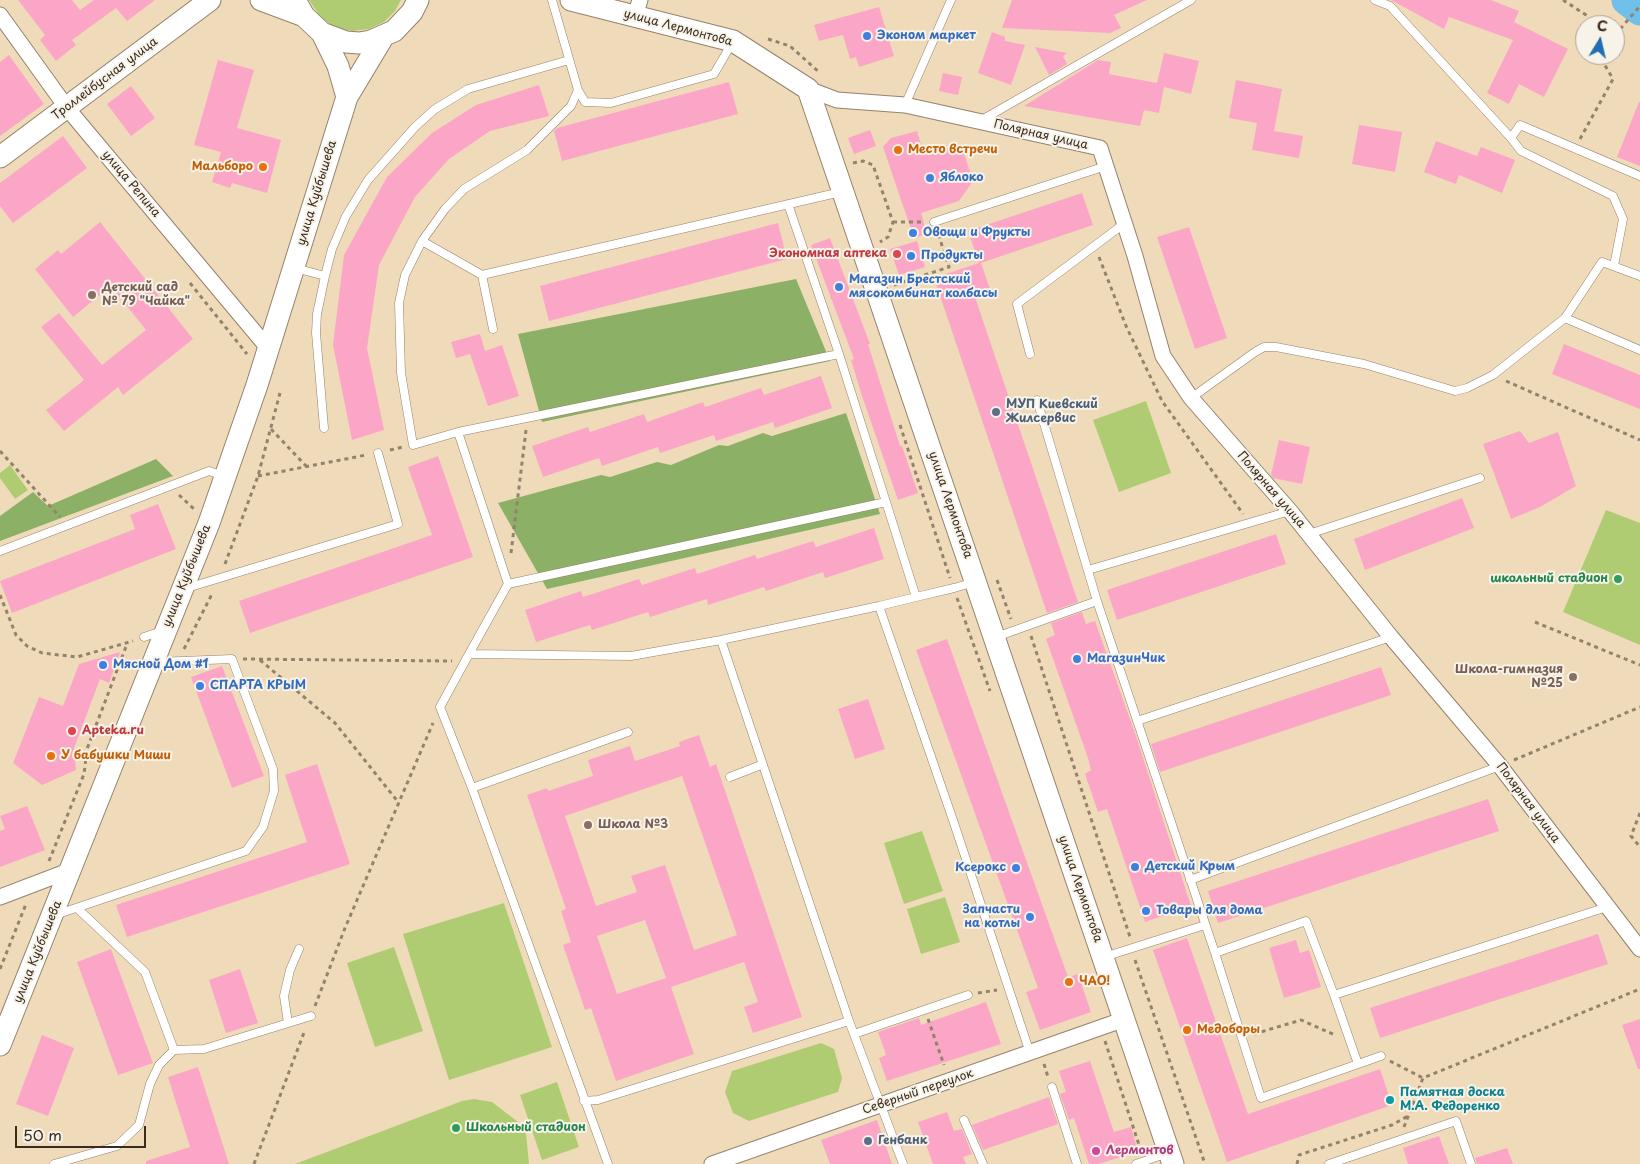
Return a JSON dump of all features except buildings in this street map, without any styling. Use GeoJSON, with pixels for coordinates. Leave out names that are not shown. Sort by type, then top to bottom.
{"type":"FeatureCollection","features":[{"type":"Feature","properties":{"kind":"main road","name":"Троллейбусная улица"},"geometry":{"type":"LineString","coordinates":[[0,157],[210,0]]}},
{"type":"Feature","properties":{"kind":"main road"},"geometry":{"type":"LineString","coordinates":[[260,0],[300,8],[322,33],[338,66],[347,97]]}},
{"type":"Feature","properties":{"kind":"main road"},"geometry":{"type":"LineString","coordinates":[[322,33],[346,42],[371,41],[394,31],[415,6],[434,0]]}},
{"type":"Feature","properties":{"kind":"main road","name":"улица Лермонтова"},"geometry":{"type":"LineString","coordinates":[[571,0],[637,8],[733,41],[808,89],[1172,1158]]}},
{"type":"Feature","properties":{"kind":"main road","name":"улица Куйбышева"},"geometry":{"type":"LineString","coordinates":[[0,1045],[226,476],[347,97],[383,37]]}},
{"type":"Feature","properties":{"kind":"street","name":"улица Репина"},"geometry":{"type":"LineString","coordinates":[[0,16],[67,108],[268,348]]}},
{"type":"Feature","properties":{"kind":"street","name":"Полярная улица"},"geometry":{"type":"LineString","coordinates":[[808,89],[837,100],[905,105],[1100,148],[1164,356],[1191,398],[1290,511],[1391,637],[1500,766],[1640,949]]}},
{"type":"Feature","properties":{"kind":"street"},"geometry":{"type":"LineString","coordinates":[[0,898],[70,870]]}},
{"type":"Feature","properties":{"kind":"street","name":"Северный переулок"},"geometry":{"type":"LineString","coordinates":[[712,1164],[1035,1052],[1124,1019]]}},
{"type":"Feature","properties":{"kind":"lane"},"geometry":{"type":"LineString","coordinates":[[552,0],[578,90],[585,102],[611,103],[714,74],[733,41]]}},
{"type":"Feature","properties":{"kind":"lane"},"geometry":{"type":"LineString","coordinates":[[905,105],[951,0]]}},
{"type":"Feature","properties":{"kind":"lane"},"geometry":{"type":"LineString","coordinates":[[980,121],[1191,0]]}},
{"type":"Feature","properties":{"kind":"lane"},"geometry":{"type":"LineString","coordinates":[[1374,0],[1390,6],[1521,151],[1613,196],[1623,218],[1614,266]]}},
{"type":"Feature","properties":{"kind":"lane"},"geometry":{"type":"LineString","coordinates":[[324,428],[316,333],[317,314],[332,249],[346,216],[368,180],[415,127],[435,109],[468,89],[569,60]]}},
{"type":"Feature","properties":{"kind":"lane"},"geometry":{"type":"LineString","coordinates":[[578,90],[570,106],[527,150],[464,189],[444,209],[422,241],[405,275],[399,303],[401,373],[413,445],[458,432],[839,354]]}},
{"type":"Feature","properties":{"kind":"lane"},"geometry":{"type":"LineString","coordinates":[[1511,138],[1520,125],[1576,147],[1640,176]]}},
{"type":"Feature","properties":{"kind":"lane"},"geometry":{"type":"LineString","coordinates":[[934,222],[1106,166]]}},
{"type":"Feature","properties":{"kind":"lane"},"geometry":{"type":"LineString","coordinates":[[422,241],[482,275],[843,192]]}},
{"type":"Feature","properties":{"kind":"lane"},"geometry":{"type":"LineString","coordinates":[[788,204],[839,354],[916,597]]}},
{"type":"Feature","properties":{"kind":"lane"},"geometry":{"type":"LineString","coordinates":[[1030,354],[1017,304],[1124,223]]}},
{"type":"Feature","properties":{"kind":"lane"},"geometry":{"type":"LineString","coordinates":[[1191,398],[1264,347],[1276,347],[1364,364],[1456,391],[1493,375],[1565,318],[1602,262],[1640,276]]}},
{"type":"Feature","properties":{"kind":"lane"},"geometry":{"type":"LineString","coordinates":[[293,268],[325,276]]}},
{"type":"Feature","properties":{"kind":"lane"},"geometry":{"type":"LineString","coordinates":[[482,275],[493,330]]}},
{"type":"Feature","properties":{"kind":"lane"},"geometry":{"type":"LineString","coordinates":[[1565,318],[1640,350]]}},
{"type":"Feature","properties":{"kind":"lane"},"geometry":{"type":"LineString","coordinates":[[1037,400],[1097,601],[1215,953],[1261,1098],[1381,1056]]}},
{"type":"Feature","properties":{"kind":"lane"},"geometry":{"type":"LineString","coordinates":[[458,432],[508,584],[440,706],[472,788],[608,1164]]}},
{"type":"Feature","properties":{"kind":"lane"},"geometry":{"type":"LineString","coordinates":[[182,590],[398,524],[378,453]]}},
{"type":"Feature","properties":{"kind":"lane"},"geometry":{"type":"LineString","coordinates":[[0,551],[209,471],[226,476]]}},
{"type":"Feature","properties":{"kind":"lane"},"geometry":{"type":"LineString","coordinates":[[1309,534],[1480,478]]}},
{"type":"Feature","properties":{"kind":"lane"},"geometry":{"type":"LineString","coordinates":[[508,584],[886,502]]}},
{"type":"Feature","properties":{"kind":"lane"},"geometry":{"type":"LineString","coordinates":[[1088,570],[1290,511]]}},
{"type":"Feature","properties":{"kind":"lane"},"geometry":{"type":"LineString","coordinates":[[469,654],[631,656],[721,640],[879,606],[976,582]]}},
{"type":"Feature","properties":{"kind":"lane"},"geometry":{"type":"LineString","coordinates":[[994,638],[1097,601]]}},
{"type":"Feature","properties":{"kind":"lane"},"geometry":{"type":"LineString","coordinates":[[879,606],[1008,988],[1035,1052]]}},
{"type":"Feature","properties":{"kind":"lane"},"geometry":{"type":"LineString","coordinates":[[144,638],[166,630]]}},
{"type":"Feature","properties":{"kind":"lane"},"geometry":{"type":"LineString","coordinates":[[1137,721],[1391,637]]}},
{"type":"Feature","properties":{"kind":"lane"},"geometry":{"type":"LineString","coordinates":[[721,640],[761,765],[849,1021],[903,1164]]}},
{"type":"Feature","properties":{"kind":"lane"},"geometry":{"type":"LineString","coordinates":[[52,916],[246,851],[263,827],[274,791],[273,769],[232,659],[152,662]]}},
{"type":"Feature","properties":{"kind":"lane"},"geometry":{"type":"LineString","coordinates":[[472,788],[628,732]]}},
{"type":"Feature","properties":{"kind":"lane"},"geometry":{"type":"LineString","coordinates":[[730,777],[761,765]]}},
{"type":"Feature","properties":{"kind":"lane"},"geometry":{"type":"LineString","coordinates":[[1190,880],[1500,766]]}},
{"type":"Feature","properties":{"kind":"lane"},"geometry":{"type":"LineString","coordinates":[[1334,996],[1606,907]]}},
{"type":"Feature","properties":{"kind":"lane"},"geometry":{"type":"LineString","coordinates":[[76,908],[145,972],[174,1050]]}},
{"type":"Feature","properties":{"kind":"lane"},"geometry":{"type":"LineString","coordinates":[[1215,953],[1306,921],[1358,1064]]}},
{"type":"Feature","properties":{"kind":"lane"},"geometry":{"type":"LineString","coordinates":[[1104,957],[1205,924]]}},
{"type":"Feature","properties":{"kind":"lane"},"geometry":{"type":"LineString","coordinates":[[288,1023],[284,996],[290,970],[299,949]]}},
{"type":"Feature","properties":{"kind":"lane"},"geometry":{"type":"LineString","coordinates":[[854,1034],[968,994]]}},
{"type":"Feature","properties":{"kind":"lane"},"geometry":{"type":"LineString","coordinates":[[54,1164],[117,1146],[139,1125],[150,1084],[159,1065],[174,1050],[204,1049],[311,1016]]}},
{"type":"Feature","properties":{"kind":"lane"},"geometry":{"type":"LineString","coordinates":[[584,1102],[607,1097],[849,1021]]}},
{"type":"Feature","properties":{"kind":"lane"},"geometry":{"type":"LineString","coordinates":[[1052,1087],[1077,1164]]}},
{"type":"Feature","properties":{"kind":"lane"},"geometry":{"type":"LineString","coordinates":[[964,1120],[983,1164]]}},
{"type":"Feature","properties":{"kind":"lane"},"geometry":{"type":"LineString","coordinates":[[1329,1164],[1456,1121],[1471,1164]]}},
{"type":"Feature","properties":{"kind":"lane"},"geometry":{"type":"LineString","coordinates":[[1140,1163],[1172,1158]]}},
{"type":"Feature","properties":{"kind":"path"},"geometry":{"type":"LineString","coordinates":[[1563,0],[1586,15]]}},
{"type":"Feature","properties":{"kind":"path"},"geometry":{"type":"LineString","coordinates":[[1625,22],[1640,6]]}},
{"type":"Feature","properties":{"kind":"path"},"geometry":{"type":"LineString","coordinates":[[1576,147],[1613,79],[1605,65]]}},
{"type":"Feature","properties":{"kind":"path"},"geometry":{"type":"LineString","coordinates":[[892,222],[934,222],[949,267],[894,285]]}},
{"type":"Feature","properties":{"kind":"path"},"geometry":{"type":"LineString","coordinates":[[187,279],[248,355],[245,363]]}},
{"type":"Feature","properties":{"kind":"path"},"geometry":{"type":"LineString","coordinates":[[1493,375],[1640,440]]}},
{"type":"Feature","properties":{"kind":"path"},"geometry":{"type":"LineString","coordinates":[[178,661],[220,578],[258,476],[280,393]]}},
{"type":"Feature","properties":{"kind":"path"},"geometry":{"type":"LineString","coordinates":[[511,554],[527,418]]}},
{"type":"Feature","properties":{"kind":"path"},"geometry":{"type":"LineString","coordinates":[[271,429],[307,467]]}},
{"type":"Feature","properties":{"kind":"path"},"geometry":{"type":"LineString","coordinates":[[258,476],[413,445]]}},
{"type":"Feature","properties":{"kind":"path"},"geometry":{"type":"LineString","coordinates":[[0,451],[67,526]]}},
{"type":"Feature","properties":{"kind":"path"},"geometry":{"type":"LineString","coordinates":[[169,486],[196,511]]}},
{"type":"Feature","properties":{"kind":"path"},"geometry":{"type":"LineString","coordinates":[[0,595],[16,635],[27,646],[42,653],[77,657],[127,644],[87,749],[84,774],[51,857],[24,906],[0,970]]}},
{"type":"Feature","properties":{"kind":"path"},"geometry":{"type":"LineString","coordinates":[[1535,622],[1640,665]]}},
{"type":"Feature","properties":{"kind":"path"},"geometry":{"type":"LineString","coordinates":[[232,659],[465,662]]}},
{"type":"Feature","properties":{"kind":"path"},"geometry":{"type":"LineString","coordinates":[[260,659],[335,722],[399,802]]}},
{"type":"Feature","properties":{"kind":"path"},"geometry":{"type":"LineString","coordinates":[[254,1164],[345,928],[440,706]]}},
{"type":"Feature","properties":{"kind":"path"},"geometry":{"type":"LineString","coordinates":[[1500,766],[1640,707]]}},
{"type":"Feature","properties":{"kind":"path"},"geometry":{"type":"LineString","coordinates":[[1640,813],[1631,836],[1640,847]]}},
{"type":"Feature","properties":{"kind":"path"},"geometry":{"type":"LineString","coordinates":[[968,994],[1008,988]]}},
{"type":"Feature","properties":{"kind":"path"},"geometry":{"type":"LineString","coordinates":[[1400,1139],[1423,1078],[1640,989]]}},
{"type":"Feature","properties":{"kind":"path"},"geometry":{"type":"LineString","coordinates":[[925,1009],[945,1067]]}},
{"type":"Feature","properties":{"kind":"path"},"geometry":{"type":"LineString","coordinates":[[1242,1038],[1301,1020],[1351,1042]]}},
{"type":"Feature","properties":{"kind":"path"},"geometry":{"type":"LineString","coordinates":[[1103,1027],[1105,1042],[1140,1163]]}},
{"type":"Feature","properties":{"kind":"path"},"geometry":{"type":"LineString","coordinates":[[1035,1052],[1052,1087]]}},
{"type":"Feature","properties":{"kind":"path"},"geometry":{"type":"LineString","coordinates":[[1381,1056],[1423,1078]]}},
{"type":"Feature","properties":{"kind":"path"},"geometry":{"type":"LineString","coordinates":[[1298,1164],[1299,1156],[1392,1125],[1408,1116]]}},
{"type":"Feature","properties":{"kind":"green space"},"geometry":{"type":"Polygon","coordinates":[[[309,0],[401,0],[395,11],[384,22],[369,29],[352,31],[335,27],[321,18],[309,0]]]}},
{"type":"Feature","properties":{"kind":"green space"},"geometry":{"type":"Polygon","coordinates":[[[796,279],[830,361],[542,422],[518,334],[796,279]]]}},
{"type":"Feature","properties":{"kind":"green space"},"geometry":{"type":"Polygon","coordinates":[[[1146,401],[1171,473],[1119,492],[1093,420],[1146,401]]]}},
{"type":"Feature","properties":{"kind":"green space"},"geometry":{"type":"Polygon","coordinates":[[[846,413],[880,514],[547,589],[498,503],[601,475],[610,477],[657,462],[671,465],[719,445],[728,446],[763,433],[772,436],[846,413]]]}},
{"type":"Feature","properties":{"kind":"green space"},"geometry":{"type":"Polygon","coordinates":[[[156,459],[173,476],[0,541],[0,516],[33,492],[48,506],[156,459]]]}},
{"type":"Feature","properties":{"kind":"green space"},"geometry":{"type":"Polygon","coordinates":[[[10,465],[28,490],[15,499],[0,478],[0,473],[10,465]]]}},
{"type":"Feature","properties":{"kind":"green space"},"geometry":{"type":"Polygon","coordinates":[[[1606,510],[1640,523],[1640,645],[1563,612],[1606,510]]]}},
{"type":"Feature","properties":{"kind":"green space"},"geometry":{"type":"Polygon","coordinates":[[[922,831],[943,891],[904,904],[884,843],[922,831]]]}},
{"type":"Feature","properties":{"kind":"green space"},"geometry":{"type":"Polygon","coordinates":[[[945,897],[960,942],[921,954],[907,909],[945,897]]]}},
{"type":"Feature","properties":{"kind":"green space"},"geometry":{"type":"Polygon","coordinates":[[[504,903],[552,1047],[449,1080],[403,934],[504,903]]]}},
{"type":"Feature","properties":{"kind":"green space"},"geometry":{"type":"Polygon","coordinates":[[[394,947],[423,1031],[375,1047],[347,963],[394,947]]]}},
{"type":"Feature","properties":{"kind":"green space"},"geometry":{"type":"Polygon","coordinates":[[[821,1043],[834,1049],[842,1078],[838,1092],[749,1121],[733,1113],[725,1092],[732,1071],[821,1043]]]}},
{"type":"Feature","properties":{"kind":"green space"},"geometry":{"type":"Polygon","coordinates":[[[557,1082],[579,1147],[542,1160],[520,1095],[557,1082]]]}},
{"type":"Feature","properties":{"kind":"green space","name":"Школьный стадион"},"geometry":{"type":"Polygon","coordinates":[[[474,1099],[492,1102],[518,1122],[526,1133],[529,1164],[295,1164],[462,1101],[474,1099]]]}},
{"type":"Feature","properties":{"kind":"waterway"},"geometry":{"type":"LineString","coordinates":[[1627,0],[1640,10]]}},
{"type":"Feature","properties":{"kind":"place","name":"Эконом маркет"},"geometry":{"type":"Point","coordinates":[867,36]}},
{"type":"Feature","properties":{"kind":"place","name":"Место встречи"},"geometry":{"type":"Point","coordinates":[898,150]}},
{"type":"Feature","properties":{"kind":"place","name":"Мальборо"},"geometry":{"type":"Point","coordinates":[263,167]}},
{"type":"Feature","properties":{"kind":"place","name":"Яблоко"},"geometry":{"type":"Point","coordinates":[930,178]}},
{"type":"Feature","properties":{"kind":"place","name":"Овощи и Фрукты"},"geometry":{"type":"Point","coordinates":[913,233]}},
{"type":"Feature","properties":{"kind":"place","name":"Экономная аптека"},"geometry":{"type":"Point","coordinates":[897,254]}},
{"type":"Feature","properties":{"kind":"place","name":"Продукты"},"geometry":{"type":"Point","coordinates":[911,256]}},
{"type":"Feature","properties":{"kind":"place","name":"Магазин Брестский мясокомбинат колбасы"},"geometry":{"type":"Point","coordinates":[839,287]}},
{"type":"Feature","properties":{"kind":"place","name":"Детский сад № 79 \"Чайка\""},"geometry":{"type":"Point","coordinates":[92,295]}},
{"type":"Feature","properties":{"kind":"place","name":"МУП Киевский Жилсервис"},"geometry":{"type":"Point","coordinates":[996,412]}},
{"type":"Feature","properties":{"kind":"place","name":"школьный стадион"},"geometry":{"type":"Point","coordinates":[1618,579]}},
{"type":"Feature","properties":{"kind":"place","name":"МагазинЧик"},"geometry":{"type":"Point","coordinates":[1077,659]}},
{"type":"Feature","properties":{"kind":"place","name":"Мясной Дом #1"},"geometry":{"type":"Point","coordinates":[103,665]}},
{"type":"Feature","properties":{"kind":"place","name":"Школа-гимназия №25"},"geometry":{"type":"Point","coordinates":[1573,677]}},
{"type":"Feature","properties":{"kind":"place","name":"СПАРТА КРЫМ"},"geometry":{"type":"Point","coordinates":[200,686]}},
{"type":"Feature","properties":{"kind":"place","name":"Apteka.ru"},"geometry":{"type":"Point","coordinates":[72,731]}},
{"type":"Feature","properties":{"kind":"place","name":"У бабушки Миши"},"geometry":{"type":"Point","coordinates":[51,756]}},
{"type":"Feature","properties":{"kind":"place","name":"Школа №3"},"geometry":{"type":"Point","coordinates":[588,825]}},
{"type":"Feature","properties":{"kind":"place","name":"Детский Крым"},"geometry":{"type":"Point","coordinates":[1135,867]}},
{"type":"Feature","properties":{"kind":"place","name":"Ксерокс"},"geometry":{"type":"Point","coordinates":[1016,868]}},
{"type":"Feature","properties":{"kind":"place","name":"Товары для дома"},"geometry":{"type":"Point","coordinates":[1146,911]}},
{"type":"Feature","properties":{"kind":"place","name":"Запчасти на котлы"},"geometry":{"type":"Point","coordinates":[1030,917]}},
{"type":"Feature","properties":{"kind":"place","name":"ЧАО!"},"geometry":{"type":"Point","coordinates":[1069,982]}},
{"type":"Feature","properties":{"kind":"place","name":"Медоборы"},"geometry":{"type":"Point","coordinates":[1187,1030]}},
{"type":"Feature","properties":{"kind":"place","name":"Памятная доска М.А. Федоренко"},"geometry":{"type":"Point","coordinates":[1390,1100]}},
{"type":"Feature","properties":{"kind":"place","name":"Школьный стадион"},"geometry":{"type":"Point","coordinates":[456,1128]}},
{"type":"Feature","properties":{"kind":"place","name":"Генбанк"},"geometry":{"type":"Point","coordinates":[868,1141]}},
{"type":"Feature","properties":{"kind":"place","name":"Лермонтов"},"geometry":{"type":"Point","coordinates":[1096,1151]}}]}
